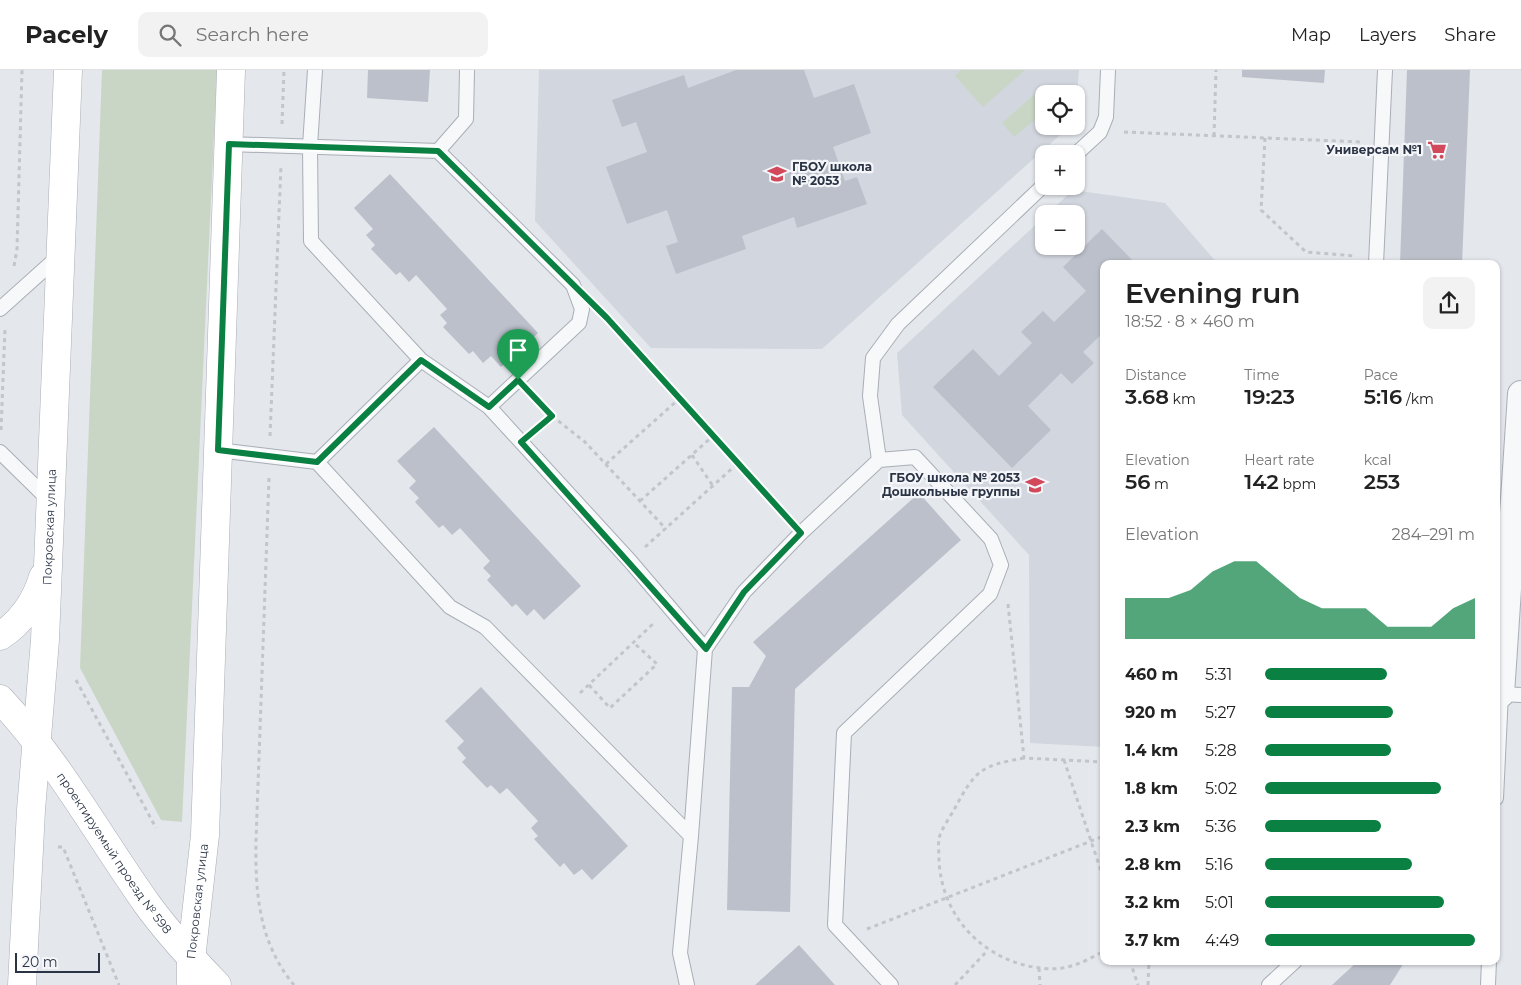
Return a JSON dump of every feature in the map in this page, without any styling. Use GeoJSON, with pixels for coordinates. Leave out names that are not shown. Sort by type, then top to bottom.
{"type":"FeatureCollection","features":[{"type":"Feature","properties":{"kind":"main road","name":"Покровская улица"},"geometry":{"type":"LineString","coordinates":[[22,985],[29,844],[45,640],[68,70]]}},
{"type":"Feature","properties":{"kind":"main road","name":"Покровская улица"},"geometry":{"type":"LineString","coordinates":[[191,972],[203,862],[232,70]]}},
{"type":"Feature","properties":{"kind":"main road"},"geometry":{"type":"LineString","coordinates":[[0,636],[19,620],[31,605],[40,587],[48,556]]}},
{"type":"Feature","properties":{"kind":"main road","name":"проектируемый проезд № 598"},"geometry":{"type":"LineString","coordinates":[[0,699],[70,786],[191,972],[217,985]]}},
{"type":"Feature","properties":{"kind":"street"},"geometry":{"type":"LineString","coordinates":[[1506,695],[1521,394]]}},
{"type":"Feature","properties":{"kind":"lane"},"geometry":{"type":"LineString","coordinates":[[315,70],[310,146],[312,241],[421,360],[489,407],[630,561],[706,649]]}},
{"type":"Feature","properties":{"kind":"lane"},"geometry":{"type":"LineString","coordinates":[[438,151],[466,119],[467,70]]}},
{"type":"Feature","properties":{"kind":"lane"},"geometry":{"type":"LineString","coordinates":[[1085,146],[1100,132],[1106,117],[1108,70]]}},
{"type":"Feature","properties":{"kind":"lane"},"geometry":{"type":"LineString","coordinates":[[1376,260],[1385,70]]}},
{"type":"Feature","properties":{"kind":"lane"},"geometry":{"type":"LineString","coordinates":[[229,144],[438,151],[573,285],[582,309],[579,324],[489,407]]}},
{"type":"Feature","properties":{"kind":"lane"},"geometry":{"type":"LineString","coordinates":[[879,460],[870,396],[872,358],[898,324],[1035,194]]}},
{"type":"Feature","properties":{"kind":"lane"},"geometry":{"type":"LineString","coordinates":[[3,306],[61,255]]}},
{"type":"Feature","properties":{"kind":"lane"},"geometry":{"type":"LineString","coordinates":[[317,462],[421,360]]}},
{"type":"Feature","properties":{"kind":"lane"},"geometry":{"type":"LineString","coordinates":[[218,450],[317,462],[450,608],[485,627],[691,836]]}},
{"type":"Feature","properties":{"kind":"lane"},"geometry":{"type":"LineString","coordinates":[[0,452],[51,502]]}},
{"type":"Feature","properties":{"kind":"lane"},"geometry":{"type":"LineString","coordinates":[[688,985],[680,952],[706,649],[744,592],[801,533],[879,460],[915,457],[991,539],[1001,564],[990,594],[844,733],[835,924],[891,985]]}},
{"type":"Feature","properties":{"kind":"lane"},"geometry":{"type":"LineString","coordinates":[[1500,757],[1506,695]]}},
{"type":"Feature","properties":{"kind":"lane"},"geometry":{"type":"LineString","coordinates":[[1268,985],[1290,965]]}},
{"type":"Feature","properties":{"kind":"lane"},"geometry":{"type":"LineString","coordinates":[[1488,985],[1489,965]]}},
{"type":"Feature","properties":{"kind":"path"},"geometry":{"type":"LineString","coordinates":[[0,440],[3,306],[18,249],[22,70]]}},
{"type":"Feature","properties":{"kind":"path"},"geometry":{"type":"LineString","coordinates":[[284,70],[256,841],[256,889],[259,913],[266,934],[274,954],[294,985]]}},
{"type":"Feature","properties":{"kind":"path"},"geometry":{"type":"LineString","coordinates":[[1214,136],[1216,70]]}},
{"type":"Feature","properties":{"kind":"path"},"geometry":{"type":"LineString","coordinates":[[1100,132],[1382,142]]}},
{"type":"Feature","properties":{"kind":"path"},"geometry":{"type":"LineString","coordinates":[[1264,138],[1261,210],[1306,252],[1368,260]]}},
{"type":"Feature","properties":{"kind":"path"},"geometry":{"type":"LineString","coordinates":[[573,285],[607,318],[801,533]]}},
{"type":"Feature","properties":{"kind":"path"},"geometry":{"type":"LineString","coordinates":[[518,380],[552,416],[585,442],[666,529]]}},
{"type":"Feature","properties":{"kind":"path"},"geometry":{"type":"LineString","coordinates":[[606,464],[679,399]]}},
{"type":"Feature","properties":{"kind":"path"},"geometry":{"type":"LineString","coordinates":[[521,442],[552,416]]}},
{"type":"Feature","properties":{"kind":"path"},"geometry":{"type":"LineString","coordinates":[[640,502],[713,436]]}},
{"type":"Feature","properties":{"kind":"path"},"geometry":{"type":"LineString","coordinates":[[692,455],[713,486]]}},
{"type":"Feature","properties":{"kind":"path"},"geometry":{"type":"LineString","coordinates":[[630,561],[737,464]]}},
{"type":"Feature","properties":{"kind":"path"},"geometry":{"type":"LineString","coordinates":[[1001,564],[1006,581],[1024,758]]}},
{"type":"Feature","properties":{"kind":"path"},"geometry":{"type":"LineString","coordinates":[[565,708],[670,608]]}},
{"type":"Feature","properties":{"kind":"path"},"geometry":{"type":"LineString","coordinates":[[589,685],[610,708],[657,664],[634,643]]}},
{"type":"Feature","properties":{"kind":"path"},"geometry":{"type":"LineString","coordinates":[[76,680],[156,828]]}},
{"type":"Feature","properties":{"kind":"path"},"geometry":{"type":"LineString","coordinates":[[1100,762],[1024,758],[992,764],[970,780],[939,838],[940,876],[946,898],[960,924],[988,950],[1016,963],[1040,968],[1061,968],[1091,959],[1100,953]]}},
{"type":"Feature","properties":{"kind":"path"},"geometry":{"type":"LineString","coordinates":[[1064,760],[1100,868]]}},
{"type":"Feature","properties":{"kind":"path"},"geometry":{"type":"LineString","coordinates":[[847,937],[1100,838]]}},
{"type":"Feature","properties":{"kind":"path"},"geometry":{"type":"LineString","coordinates":[[29,844],[63,847],[119,985]]}},
{"type":"Feature","properties":{"kind":"path"},"geometry":{"type":"LineString","coordinates":[[955,985],[988,950]]}},
{"type":"Feature","properties":{"kind":"path"},"geometry":{"type":"LineString","coordinates":[[1131,965],[1138,985]]}},
{"type":"Feature","properties":{"kind":"path"},"geometry":{"type":"LineString","coordinates":[[1148,985],[1149,965]]}},
{"type":"Feature","properties":{"kind":"path"},"geometry":{"type":"LineString","coordinates":[[1040,968],[1040,985]]}},
{"type":"Feature","properties":{"kind":"shaded area","name":"ГБОУ школа № 2053"},"geometry":{"type":"Polygon","coordinates":[[[539,70],[1079,70],[1078,85],[1035,85],[1035,135],[1060,135],[1049,145],[1035,145],[1035,157],[822,349],[651,348],[535,221],[539,70]]]}},
{"type":"Feature","properties":{"kind":"shaded area","name":"ГБОУ школа № 2053 Дошкольные группы"},"geometry":{"type":"Polygon","coordinates":[[[1085,192],[1165,203],[1215,260],[1100,260],[1100,747],[1030,743],[1029,555],[902,415],[897,353],[1035,225],[1035,255],[1085,255],[1085,205],[1057,205],[1068,195],[1085,195],[1085,192]]]}},
{"type":"Feature","properties":{"kind":"green space"},"geometry":{"type":"Polygon","coordinates":[[[102,70],[217,70],[182,822],[161,820],[80,668],[102,70]]]}},
{"type":"Feature","properties":{"kind":"green space"},"geometry":{"type":"Polygon","coordinates":[[[961,70],[1025,70],[983,107],[955,76],[961,70]]]}},
{"type":"Feature","properties":{"kind":"green space"},"geometry":{"type":"Polygon","coordinates":[[[1035,94],[1035,120],[1014,137],[1002,123],[1035,94]]]}},
{"type":"Feature","properties":{"kind":"building"},"geometry":{"type":"Polygon","coordinates":[[[368,70],[430,70],[428,102],[367,98],[368,70]]]}},
{"type":"Feature","properties":{"kind":"building"},"geometry":{"type":"Polygon","coordinates":[[[736,70],[804,70],[814,98],[854,84],[871,133],[833,147],[845,181],[857,177],[867,204],[797,228],[794,217],[742,236],[746,249],[676,274],[666,246],[678,242],[667,210],[627,224],[606,167],[647,152],[636,122],[622,127],[612,100],[684,75],[688,88],[736,70]]]}},
{"type":"Feature","properties":{"kind":"building"},"geometry":{"type":"Polygon","coordinates":[[[1242,70],[1325,70],[1324,83],[1242,77],[1242,70]]]}},
{"type":"Feature","properties":{"kind":"building"},"geometry":{"type":"Polygon","coordinates":[[[1407,70],[1470,70],[1462,260],[1400,260],[1407,70]]]}},
{"type":"Feature","properties":{"kind":"building"},"geometry":{"type":"Polygon","coordinates":[[[390,174],[538,333],[501,367],[491,356],[483,363],[473,351],[469,354],[443,327],[447,323],[440,315],[447,309],[416,275],[409,282],[400,272],[396,275],[371,249],[375,245],[366,235],[373,229],[354,208],[390,174]]]}},
{"type":"Feature","properties":{"kind":"building"},"geometry":{"type":"Polygon","coordinates":[[[1102,229],[1132,260],[1100,260],[1100,336],[1083,352],[1094,363],[1072,384],[1061,373],[1028,406],[1051,430],[1012,468],[933,387],[973,349],[999,376],[1032,343],[1021,332],[1043,311],[1054,322],[1086,291],[1063,267],[1075,255],[1085,255],[1085,246],[1102,229]]]}},
{"type":"Feature","properties":{"kind":"building"},"geometry":{"type":"Polygon","coordinates":[[[434,427],[581,586],[544,620],[534,609],[527,616],[516,604],[512,607],[487,580],[491,576],[483,568],[490,561],[460,528],[452,535],[443,525],[439,528],[415,502],[419,498],[409,488],[416,481],[397,461],[434,427]]]}},
{"type":"Feature","properties":{"kind":"building"},"geometry":{"type":"Polygon","coordinates":[[[919,493],[961,540],[795,689],[790,912],[727,910],[732,687],[749,687],[766,656],[753,642],[919,493]]]}},
{"type":"Feature","properties":{"kind":"building"},"geometry":{"type":"Polygon","coordinates":[[[481,687],[628,846],[592,880],[582,869],[574,875],[564,863],[560,867],[534,839],[538,836],[531,828],[538,821],[507,788],[500,794],[491,785],[487,788],[462,762],[466,758],[457,748],[464,741],[445,721],[481,687]]]}},
{"type":"Feature","properties":{"kind":"building"},"geometry":{"type":"Polygon","coordinates":[[[799,945],[835,985],[755,985],[799,945]]]}},
{"type":"Feature","properties":{"kind":"building"},"geometry":{"type":"Polygon","coordinates":[[[1354,965],[1402,965],[1390,985],[1332,985],[1354,965]]]}},
{"type":"Feature","properties":{"kind":"place","name":"Универсам №1"},"geometry":{"type":"Point","coordinates":[1437,150]}},
{"type":"Feature","properties":{"kind":"place","name":"ГБОУ школа № 2053"},"geometry":{"type":"Point","coordinates":[777,174]}},
{"type":"Feature","properties":{"kind":"place","name":"ГБОУ школа № 2053 Дошкольные группы"},"geometry":{"type":"Point","coordinates":[1035,485]}},
{"type":"Feature","properties":{"kind":"route"},"geometry":{"type":"LineString","coordinates":[[229,144],[438,151],[607,318],[801,533],[744,592],[706,649],[630,561],[521,442],[552,416],[518,380],[489,407],[421,360],[317,462],[218,450],[229,144]]}}]}
